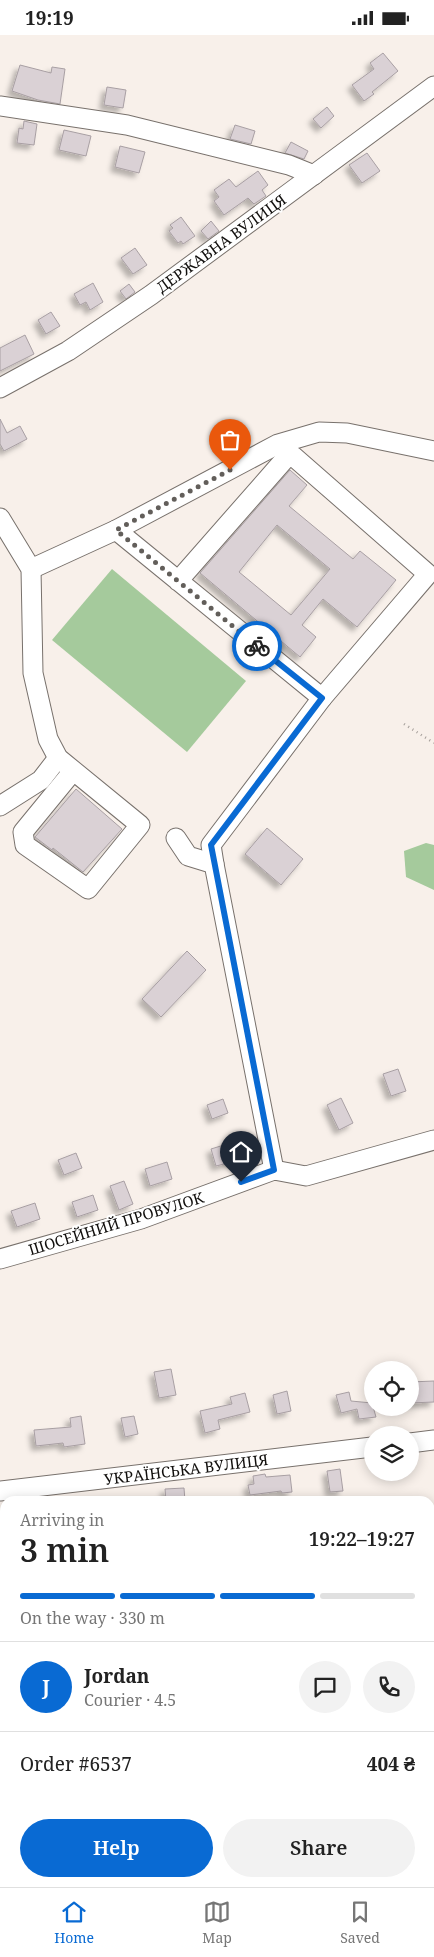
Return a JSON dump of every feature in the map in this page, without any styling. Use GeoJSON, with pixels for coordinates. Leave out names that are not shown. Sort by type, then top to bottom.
{"type":"FeatureCollection","features":[{"type":"Feature","properties":{"kind":"street","name":"ДЕРЖАВНА ВУЛИЦЯ"},"geometry":{"type":"LineString","coordinates":[[0,388],[76,346],[152,295],[434,86]]}},
{"type":"Feature","properties":{"kind":"street"},"geometry":{"type":"LineString","coordinates":[[0,106],[127,125],[289,165],[314,175]]}},
{"type":"Feature","properties":{"kind":"street"},"geometry":{"type":"LineString","coordinates":[[31,569],[116,530],[278,443],[319,432],[347,433],[434,451]]}},
{"type":"Feature","properties":{"kind":"street"},"geometry":{"type":"LineString","coordinates":[[178,581],[285,459],[293,456],[428,574],[322,698],[211,845],[274,1170],[306,1176],[434,1139]]}},
{"type":"Feature","properties":{"kind":"street"},"geometry":{"type":"LineString","coordinates":[[0,518],[31,569],[33,673],[48,739],[58,758],[140,825],[88,889],[25,845],[23,839],[23,832],[73,771]]}},
{"type":"Feature","properties":{"kind":"street"},"geometry":{"type":"LineString","coordinates":[[116,530],[322,698]]}},
{"type":"Feature","properties":{"kind":"street"},"geometry":{"type":"LineString","coordinates":[[0,806],[41,780],[58,758]]}},
{"type":"Feature","properties":{"kind":"street"},"geometry":{"type":"LineString","coordinates":[[176,837],[188,856],[214,864]]}},
{"type":"Feature","properties":{"kind":"street","name":"ШОСЕЙНИЙ ПРОВУЛОК"},"geometry":{"type":"LineString","coordinates":[[0,1259],[141,1219],[274,1170]]}},
{"type":"Feature","properties":{"kind":"street"},"geometry":{"type":"LineString","coordinates":[[419,1442],[434,1440]]}},
{"type":"Feature","properties":{"kind":"street","name":"УКРАЇНСЬКА ВУЛИЦЯ"},"geometry":{"type":"LineString","coordinates":[[0,1491],[364,1448]]}},
{"type":"Feature","properties":{"kind":"path"},"geometry":{"type":"LineString","coordinates":[[404,724],[434,743]]}},
{"type":"Feature","properties":{"kind":"green space"},"geometry":{"type":"Polygon","coordinates":[[[112,569],[246,681],[187,752],[52,640],[112,569]]]}},
{"type":"Feature","properties":{"kind":"green space"},"geometry":{"type":"Polygon","coordinates":[[[426,843],[434,845],[434,890],[406,877],[404,851],[426,843]]]}},
{"type":"Feature","properties":{"kind":"building"},"geometry":{"type":"Polygon","coordinates":[[[383,53],[398,71],[364,101],[352,85],[374,69],[370,63],[383,53]]]}},
{"type":"Feature","properties":{"kind":"building"},"geometry":{"type":"Polygon","coordinates":[[[20,65],[51,73],[52,67],[65,69],[60,104],[38,100],[12,91],[20,65]]]}},
{"type":"Feature","properties":{"kind":"building"},"geometry":{"type":"Polygon","coordinates":[[[107,87],[126,90],[123,108],[104,105],[107,87]]]}},
{"type":"Feature","properties":{"kind":"building"},"geometry":{"type":"Polygon","coordinates":[[[327,107],[334,116],[321,128],[313,119],[327,107]]]}},
{"type":"Feature","properties":{"kind":"building"},"geometry":{"type":"Polygon","coordinates":[[[24,121],[37,124],[34,145],[17,143],[19,128],[23,129],[24,121]]]}},
{"type":"Feature","properties":{"kind":"building"},"geometry":{"type":"Polygon","coordinates":[[[235,125],[255,131],[251,144],[230,139],[235,125]]]}},
{"type":"Feature","properties":{"kind":"building"},"geometry":{"type":"Polygon","coordinates":[[[64,130],[91,136],[86,156],[59,150],[64,130]]]}},
{"type":"Feature","properties":{"kind":"building"},"geometry":{"type":"Polygon","coordinates":[[[291,142],[308,151],[304,159],[285,153],[291,142]]]}},
{"type":"Feature","properties":{"kind":"building"},"geometry":{"type":"Polygon","coordinates":[[[120,146],[145,152],[139,173],[115,167],[120,146]]]}},
{"type":"Feature","properties":{"kind":"building"},"geometry":{"type":"Polygon","coordinates":[[[367,153],[380,171],[362,183],[349,165],[367,153]]]}},
{"type":"Feature","properties":{"kind":"building"},"geometry":{"type":"Polygon","coordinates":[[[258,171],[268,185],[262,190],[266,196],[254,204],[248,198],[224,215],[214,201],[219,197],[214,190],[229,179],[236,187],[258,171]]]}},
{"type":"Feature","properties":{"kind":"building"},"geometry":{"type":"Polygon","coordinates":[[[181,217],[195,236],[183,244],[181,241],[178,243],[169,231],[173,228],[170,225],[181,217]]]}},
{"type":"Feature","properties":{"kind":"building"},"geometry":{"type":"Polygon","coordinates":[[[211,221],[219,231],[208,239],[201,231],[211,221]]]}},
{"type":"Feature","properties":{"kind":"building"},"geometry":{"type":"Polygon","coordinates":[[[135,248],[147,265],[133,274],[121,258],[135,248]]]}},
{"type":"Feature","properties":{"kind":"building"},"geometry":{"type":"Polygon","coordinates":[[[93,283],[103,302],[90,310],[86,302],[80,305],[74,294],[93,283]]]}},
{"type":"Feature","properties":{"kind":"building"},"geometry":{"type":"Polygon","coordinates":[[[129,284],[135,292],[126,299],[120,291],[129,284]]]}},
{"type":"Feature","properties":{"kind":"building"},"geometry":{"type":"Polygon","coordinates":[[[51,312],[60,326],[46,334],[38,320],[51,312]]]}},
{"type":"Feature","properties":{"kind":"building"},"geometry":{"type":"Polygon","coordinates":[[[25,335],[34,354],[0,371],[0,348],[25,335]]]}},
{"type":"Feature","properties":{"kind":"building"},"geometry":{"type":"Polygon","coordinates":[[[0,419],[7,433],[20,426],[27,439],[4,451],[0,444],[0,419]]]}},
{"type":"Feature","properties":{"kind":"building"},"geometry":{"type":"Polygon","coordinates":[[[290,470],[307,485],[289,506],[353,559],[360,551],[396,580],[357,627],[323,599],[302,625],[316,637],[300,657],[200,573],[290,470]],[[277,525],[239,572],[291,615],[330,569],[277,525]]]}},
{"type":"Feature","properties":{"kind":"building"},"geometry":{"type":"Polygon","coordinates":[[[76,789],[122,829],[83,872],[53,848],[52,850],[35,837],[76,789]]]}},
{"type":"Feature","properties":{"kind":"building"},"geometry":{"type":"Polygon","coordinates":[[[267,828],[303,859],[281,885],[245,854],[267,828]]]}},
{"type":"Feature","properties":{"kind":"building"},"geometry":{"type":"Polygon","coordinates":[[[187,951],[206,970],[161,1017],[142,999],[187,951]]]}},
{"type":"Feature","properties":{"kind":"building"},"geometry":{"type":"Polygon","coordinates":[[[398,1069],[406,1091],[391,1096],[383,1074],[398,1069]]]}},
{"type":"Feature","properties":{"kind":"building"},"geometry":{"type":"Polygon","coordinates":[[[341,1098],[353,1123],[339,1130],[327,1105],[341,1098]]]}},
{"type":"Feature","properties":{"kind":"building"},"geometry":{"type":"Polygon","coordinates":[[[223,1099],[228,1113],[212,1119],[207,1105],[223,1099]]]}},
{"type":"Feature","properties":{"kind":"building"},"geometry":{"type":"Polygon","coordinates":[[[227,1144],[232,1162],[216,1166],[211,1149],[227,1144]]]}},
{"type":"Feature","properties":{"kind":"building"},"geometry":{"type":"Polygon","coordinates":[[[76,1153],[82,1168],[64,1175],[58,1160],[76,1153]]]}},
{"type":"Feature","properties":{"kind":"building"},"geometry":{"type":"Polygon","coordinates":[[[167,1162],[172,1179],[150,1186],[145,1169],[167,1162]]]}},
{"type":"Feature","properties":{"kind":"building"},"geometry":{"type":"Polygon","coordinates":[[[124,1181],[133,1204],[119,1210],[110,1186],[124,1181]]]}},
{"type":"Feature","properties":{"kind":"building"},"geometry":{"type":"Polygon","coordinates":[[[93,1195],[98,1210],[77,1217],[72,1202],[93,1195]]]}},
{"type":"Feature","properties":{"kind":"building"},"geometry":{"type":"Polygon","coordinates":[[[35,1203],[40,1219],[17,1227],[11,1211],[35,1203]]]}},
{"type":"Feature","properties":{"kind":"building"},"geometry":{"type":"Polygon","coordinates":[[[171,1369],[176,1395],[159,1398],[154,1372],[171,1369]]]}},
{"type":"Feature","properties":{"kind":"building"},"geometry":{"type":"Polygon","coordinates":[[[434,1381],[434,1402],[419,1403],[419,1382],[434,1381]]]}},
{"type":"Feature","properties":{"kind":"building"},"geometry":{"type":"Polygon","coordinates":[[[287,1391],[291,1411],[277,1414],[273,1395],[287,1391]]]}},
{"type":"Feature","properties":{"kind":"building"},"geometry":{"type":"Polygon","coordinates":[[[349,1392],[351,1401],[364,1402],[364,1416],[376,1417],[359,1419],[357,1409],[341,1413],[336,1395],[349,1392]]]}},
{"type":"Feature","properties":{"kind":"building"},"geometry":{"type":"Polygon","coordinates":[[[245,1393],[250,1412],[218,1420],[220,1429],[205,1433],[200,1411],[232,1404],[230,1397],[245,1393]]]}},
{"type":"Feature","properties":{"kind":"building"},"geometry":{"type":"Polygon","coordinates":[[[81,1416],[85,1444],[64,1447],[63,1443],[36,1446],[34,1430],[71,1427],[70,1418],[81,1416]]]}},
{"type":"Feature","properties":{"kind":"building"},"geometry":{"type":"Polygon","coordinates":[[[134,1416],[138,1434],[125,1437],[121,1418],[134,1416]]]}},
{"type":"Feature","properties":{"kind":"building"},"geometry":{"type":"Polygon","coordinates":[[[340,1469],[343,1491],[330,1492],[327,1471],[340,1469]]]}},
{"type":"Feature","properties":{"kind":"building"},"geometry":{"type":"Polygon","coordinates":[[[265,1474],[266,1477],[290,1475],[292,1492],[282,1493],[281,1491],[250,1495],[248,1485],[254,1484],[253,1476],[265,1474]]]}},
{"type":"Feature","properties":{"kind":"building"},"geometry":{"type":"Polygon","coordinates":[[[184,1488],[185,1496],[166,1496],[165,1489],[184,1488]]]}},
{"type":"Feature","properties":{"kind":"way so far"},"geometry":{"type":"LineString","coordinates":[[230,470],[116,530],[257,646]]}},
{"type":"Feature","properties":{"kind":"route"},"geometry":{"type":"LineString","coordinates":[[241,1182],[274,1170],[211,845],[322,698],[257,646]]}}]}
